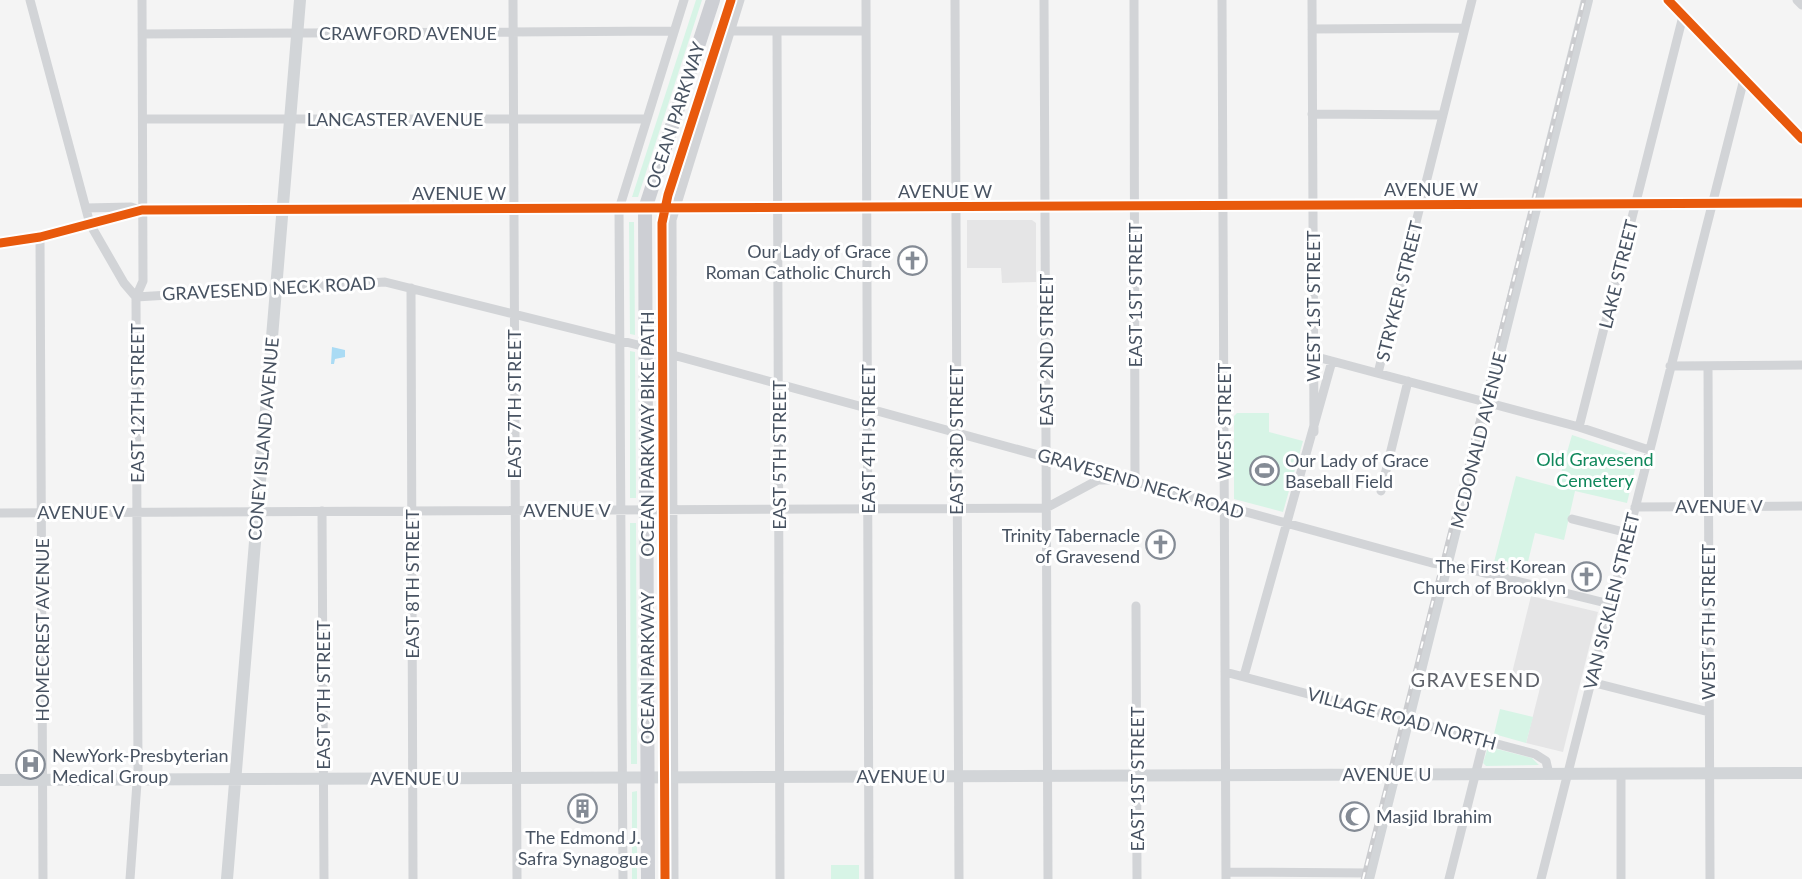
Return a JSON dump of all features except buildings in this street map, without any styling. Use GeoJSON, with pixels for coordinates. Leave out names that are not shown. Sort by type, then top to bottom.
{"type":"FeatureCollection","features":[{"type":"Feature","properties":{"kind":"main road","name":"CONEY ISLAND AVENUE"},"geometry":{"type":"LineString","coordinates":[[227,879],[300,0]]}},
{"type":"Feature","properties":{"kind":"main road","name":"OCEAN PARKWAY"},"geometry":{"type":"LineString","coordinates":[[648,879],[645,209],[713,0]]}},
{"type":"Feature","properties":{"kind":"main road","name":"MCDONALD AVENUE"},"geometry":{"type":"LineString","coordinates":[[1369,876],[1587,0]]}},
{"type":"Feature","properties":{"kind":"main road"},"geometry":{"type":"LineString","coordinates":[[1668,0],[1802,139]]}},
{"type":"Feature","properties":{"kind":"main road","name":"AVENUE U"},"geometry":{"type":"LineString","coordinates":[[0,780],[1802,773]]}},
{"type":"Feature","properties":{"kind":"street","name":"GRAVESEND NECK ROAD"},"geometry":{"type":"LineString","coordinates":[[30,0],[90,224],[124,283],[136,297],[385,282],[646,347]]}},
{"type":"Feature","properties":{"kind":"street","name":"EAST 12TH STREET"},"geometry":{"type":"LineString","coordinates":[[130,879],[138,780],[136,297],[143,281],[142,0]]}},
{"type":"Feature","properties":{"kind":"street","name":"EAST 7TH STREET"},"geometry":{"type":"LineString","coordinates":[[513,0],[517,879]]}},
{"type":"Feature","properties":{"kind":"street","name":"OCEAN PARKWAY"},"geometry":{"type":"LineString","coordinates":[[623,879],[619,209],[684,0]]}},
{"type":"Feature","properties":{"kind":"street","name":"OCEAN PARKWAY"},"geometry":{"type":"LineString","coordinates":[[674,879],[674,208],[740,0]]}},
{"type":"Feature","properties":{"kind":"street","name":"EAST 4TH STREET"},"geometry":{"type":"LineString","coordinates":[[866,0],[869,879]]}},
{"type":"Feature","properties":{"kind":"street","name":"EAST 3RD STREET"},"geometry":{"type":"LineString","coordinates":[[955,0],[958,879]]}},
{"type":"Feature","properties":{"kind":"street","name":"EAST 2ND STREET"},"geometry":{"type":"LineString","coordinates":[[1044,0],[1048,879]]}},
{"type":"Feature","properties":{"kind":"street","name":"EAST 1ST STREET"},"geometry":{"type":"LineString","coordinates":[[1131,482],[1135,207],[1134,0]]}},
{"type":"Feature","properties":{"kind":"street","name":"WEST STREET"},"geometry":{"type":"LineString","coordinates":[[1222,0],[1226,876]]}},
{"type":"Feature","properties":{"kind":"street","name":"WEST 1ST STREET"},"geometry":{"type":"LineString","coordinates":[[1312,0],[1314,432]]}},
{"type":"Feature","properties":{"kind":"street","name":"STRYKER STREET"},"geometry":{"type":"LineString","coordinates":[[1378,374],[1472,0]]}},
{"type":"Feature","properties":{"kind":"street"},"geometry":{"type":"LineString","coordinates":[[1797,0],[1802,5]]}},
{"type":"Feature","properties":{"kind":"street","name":"LAKE STREET"},"geometry":{"type":"LineString","coordinates":[[1580,427],[1683,16]]}},
{"type":"Feature","properties":{"kind":"street"},"geometry":{"type":"LineString","coordinates":[[1312,29],[1465,28]]}},
{"type":"Feature","properties":{"kind":"street","name":"CRAWFORD AVENUE"},"geometry":{"type":"LineString","coordinates":[[142,34],[674,31]]}},
{"type":"Feature","properties":{"kind":"street"},"geometry":{"type":"LineString","coordinates":[[729,31],[866,31]]}},
{"type":"Feature","properties":{"kind":"street","name":"EAST 5TH STREET"},"geometry":{"type":"LineString","coordinates":[[777,32],[780,879]]}},
{"type":"Feature","properties":{"kind":"street","name":"VAN SICKLEN STREET"},"geometry":{"type":"LineString","coordinates":[[1541,879],[1744,79]]}},
{"type":"Feature","properties":{"kind":"street"},"geometry":{"type":"LineString","coordinates":[[1312,114],[1443,115]]}},
{"type":"Feature","properties":{"kind":"street","name":"LANCASTER AVENUE"},"geometry":{"type":"LineString","coordinates":[[143,119],[647,119]]}},
{"type":"Feature","properties":{"kind":"street","name":"AVENUE W"},"geometry":{"type":"LineString","coordinates":[[90,224],[142,210],[1313,207],[1802,203]]}},
{"type":"Feature","properties":{"kind":"street","name":"AVENUE W"},"geometry":{"type":"LineString","coordinates":[[86,208],[131,207],[142,210]]}},
{"type":"Feature","properties":{"kind":"street"},"geometry":{"type":"LineString","coordinates":[[0,243],[40,237],[90,224]]}},
{"type":"Feature","properties":{"kind":"street","name":"HOMECREST AVENUE"},"geometry":{"type":"LineString","coordinates":[[40,237],[43,879]]}},
{"type":"Feature","properties":{"kind":"street","name":"EAST 8TH STREET"},"geometry":{"type":"LineString","coordinates":[[411,288],[413,879]]}},
{"type":"Feature","properties":{"kind":"street","name":"GRAVESEND NECK ROAD"},"geometry":{"type":"LineString","coordinates":[[673,356],[956,431],[1131,482],[1288,524],[1446,565],[1611,604]]}},
{"type":"Feature","properties":{"kind":"street"},"geometry":{"type":"LineString","coordinates":[[1313,356],[1580,427],[1649,450]]}},
{"type":"Feature","properties":{"kind":"street"},"geometry":{"type":"LineString","coordinates":[[1244,676],[1332,361]]}},
{"type":"Feature","properties":{"kind":"street"},"geometry":{"type":"LineString","coordinates":[[1670,366],[1802,365]]}},
{"type":"Feature","properties":{"kind":"street","name":"WEST 5TH STREET"},"geometry":{"type":"LineString","coordinates":[[1708,366],[1710,879]]}},
{"type":"Feature","properties":{"kind":"street"},"geometry":{"type":"LineString","coordinates":[[1381,492],[1408,381]]}},
{"type":"Feature","properties":{"kind":"street","name":"AVENUE V"},"geometry":{"type":"LineString","coordinates":[[0,513],[1046,508],[1098,480],[1131,482]]}},
{"type":"Feature","properties":{"kind":"street","name":"AVENUE V"},"geometry":{"type":"LineString","coordinates":[[1635,507],[1802,506]]}},
{"type":"Feature","properties":{"kind":"street","name":"EAST 9TH STREET"},"geometry":{"type":"LineString","coordinates":[[322,512],[324,879]]}},
{"type":"Feature","properties":{"kind":"street"},"geometry":{"type":"LineString","coordinates":[[1572,519],[1628,533]]}},
{"type":"Feature","properties":{"kind":"street","name":"EAST 1ST STREET"},"geometry":{"type":"LineString","coordinates":[[1136,606],[1137,879]]}},
{"type":"Feature","properties":{"kind":"street","name":"VILLAGE ROAD NORTH"},"geometry":{"type":"LineString","coordinates":[[1226,672],[1535,754],[1546,761],[1549,774]]}},
{"type":"Feature","properties":{"kind":"street"},"geometry":{"type":"LineString","coordinates":[[1591,682],[1708,712]]}},
{"type":"Feature","properties":{"kind":"street"},"geometry":{"type":"LineString","coordinates":[[1449,879],[1485,740]]}},
{"type":"Feature","properties":{"kind":"street"},"geometry":{"type":"LineString","coordinates":[[1621,773],[1621,879]]}},
{"type":"Feature","properties":{"kind":"street"},"geometry":{"type":"LineString","coordinates":[[1226,876],[1369,876]]}},
{"type":"Feature","properties":{"kind":"shaded area"},"geometry":{"type":"Polygon","coordinates":[[[967,220],[1032,220],[1036,223],[1036,282],[1002,283],[1001,268],[967,268],[967,220]]]}},
{"type":"Feature","properties":{"kind":"shaded area"},"geometry":{"type":"Polygon","coordinates":[[[1531,596],[1598,612],[1563,752],[1526,743],[1542,680],[1512,673],[1531,596]]]}},
{"type":"Feature","properties":{"kind":"green space"},"geometry":{"type":"Polygon","coordinates":[[[696,0],[702,0],[638,197],[632,197],[696,0]]]}},
{"type":"Feature","properties":{"kind":"green space"},"geometry":{"type":"Polygon","coordinates":[[[726,0],[730,0],[666,196],[663,195],[726,0]]]}},
{"type":"Feature","properties":{"kind":"green space"},"geometry":{"type":"Polygon","coordinates":[[[629,222],[634,222],[635,335],[630,334],[629,222]]]}},
{"type":"Feature","properties":{"kind":"green space"},"geometry":{"type":"Polygon","coordinates":[[[658,223],[661,223],[662,498],[659,498],[658,223]]]}},
{"type":"Feature","properties":{"kind":"green space"},"geometry":{"type":"Polygon","coordinates":[[[630,351],[635,352],[636,498],[630,498],[630,351]]]}},
{"type":"Feature","properties":{"kind":"green space","name":"Our Lady of Grace Baseball Field"},"geometry":{"type":"Polygon","coordinates":[[[1237,413],[1269,413],[1269,432],[1303,441],[1283,512],[1234,499],[1234,416],[1237,413]]]}},
{"type":"Feature","properties":{"kind":"green space","name":"Old Gravesend Cemetery"},"geometry":{"type":"Polygon","coordinates":[[[1572,435],[1638,457],[1627,503],[1575,491],[1564,540],[1535,533],[1525,574],[1493,566],[1516,476],[1557,487],[1572,435]]]}},
{"type":"Feature","properties":{"kind":"green space"},"geometry":{"type":"Polygon","coordinates":[[[630,523],[636,523],[637,764],[631,764],[630,523]]]}},
{"type":"Feature","properties":{"kind":"green space"},"geometry":{"type":"Polygon","coordinates":[[[659,523],[662,523],[663,764],[660,764],[659,523]]]}},
{"type":"Feature","properties":{"kind":"green space"},"geometry":{"type":"Polygon","coordinates":[[[1500,709],[1533,717],[1526,743],[1494,734],[1500,709]]]}},
{"type":"Feature","properties":{"kind":"green space"},"geometry":{"type":"Polygon","coordinates":[[[1493,748],[1532,758],[1539,765],[1486,766],[1483,763],[1487,750],[1493,748]]]}},
{"type":"Feature","properties":{"kind":"green space"},"geometry":{"type":"Polygon","coordinates":[[[637,791],[637,879],[632,879],[632,792],[637,791]]]}},
{"type":"Feature","properties":{"kind":"green space"},"geometry":{"type":"Polygon","coordinates":[[[660,791],[663,791],[664,879],[660,879],[660,791]]]}},
{"type":"Feature","properties":{"kind":"green space"},"geometry":{"type":"Polygon","coordinates":[[[831,865],[859,865],[859,879],[831,879],[831,865]]]}},
{"type":"Feature","properties":{"kind":"water"},"geometry":{"type":"Polygon","coordinates":[[[332,347],[345,350],[345,357],[335,359],[334,364],[331,364],[332,347]]]}},
{"type":"Feature","properties":{"kind":"railway"},"geometry":{"type":"LineString","coordinates":[[1363,879],[1584,0]]}},
{"type":"Feature","properties":{"kind":"cycle path","name":"OCEAN PARKWAY BIKE PATH"},"geometry":{"type":"LineString","coordinates":[[665,879],[662,223],[668,195],[731,0]]}},
{"type":"Feature","properties":{"kind":"cycle path"},"geometry":{"type":"LineString","coordinates":[[1668,0],[1802,139]]}},
{"type":"Feature","properties":{"kind":"cycle path"},"geometry":{"type":"LineString","coordinates":[[0,243],[40,237],[142,210],[1802,203]]}},
{"type":"Feature","properties":{"kind":"place","name":"Our Lady of Grace Roman Catholic Church"},"geometry":{"type":"Point","coordinates":[912,261]}},
{"type":"Feature","properties":{"kind":"place","name":"Our Lady of Grace Baseball Field"},"geometry":{"type":"Point","coordinates":[1264,470]}},
{"type":"Feature","properties":{"kind":"place","name":"Trinity Tabernacle of Gravesend"},"geometry":{"type":"Point","coordinates":[1161,545]}},
{"type":"Feature","properties":{"kind":"place","name":"The First Korean Church of Brooklyn"},"geometry":{"type":"Point","coordinates":[1587,576]}},
{"type":"Feature","properties":{"kind":"place","name":"NewYork-Presbyterian Medical Group"},"geometry":{"type":"Point","coordinates":[31,765]}},
{"type":"Feature","properties":{"kind":"place","name":"The Edmond J. Safra Synagogue"},"geometry":{"type":"Point","coordinates":[583,808]}},
{"type":"Feature","properties":{"kind":"place","name":"Masjid Ibrahim"},"geometry":{"type":"Point","coordinates":[1355,816]}},
{"type":"Feature","properties":{"kind":"district","name":"GRAVESEND"},"geometry":{"type":"Point","coordinates":[1476,679]}}]}
